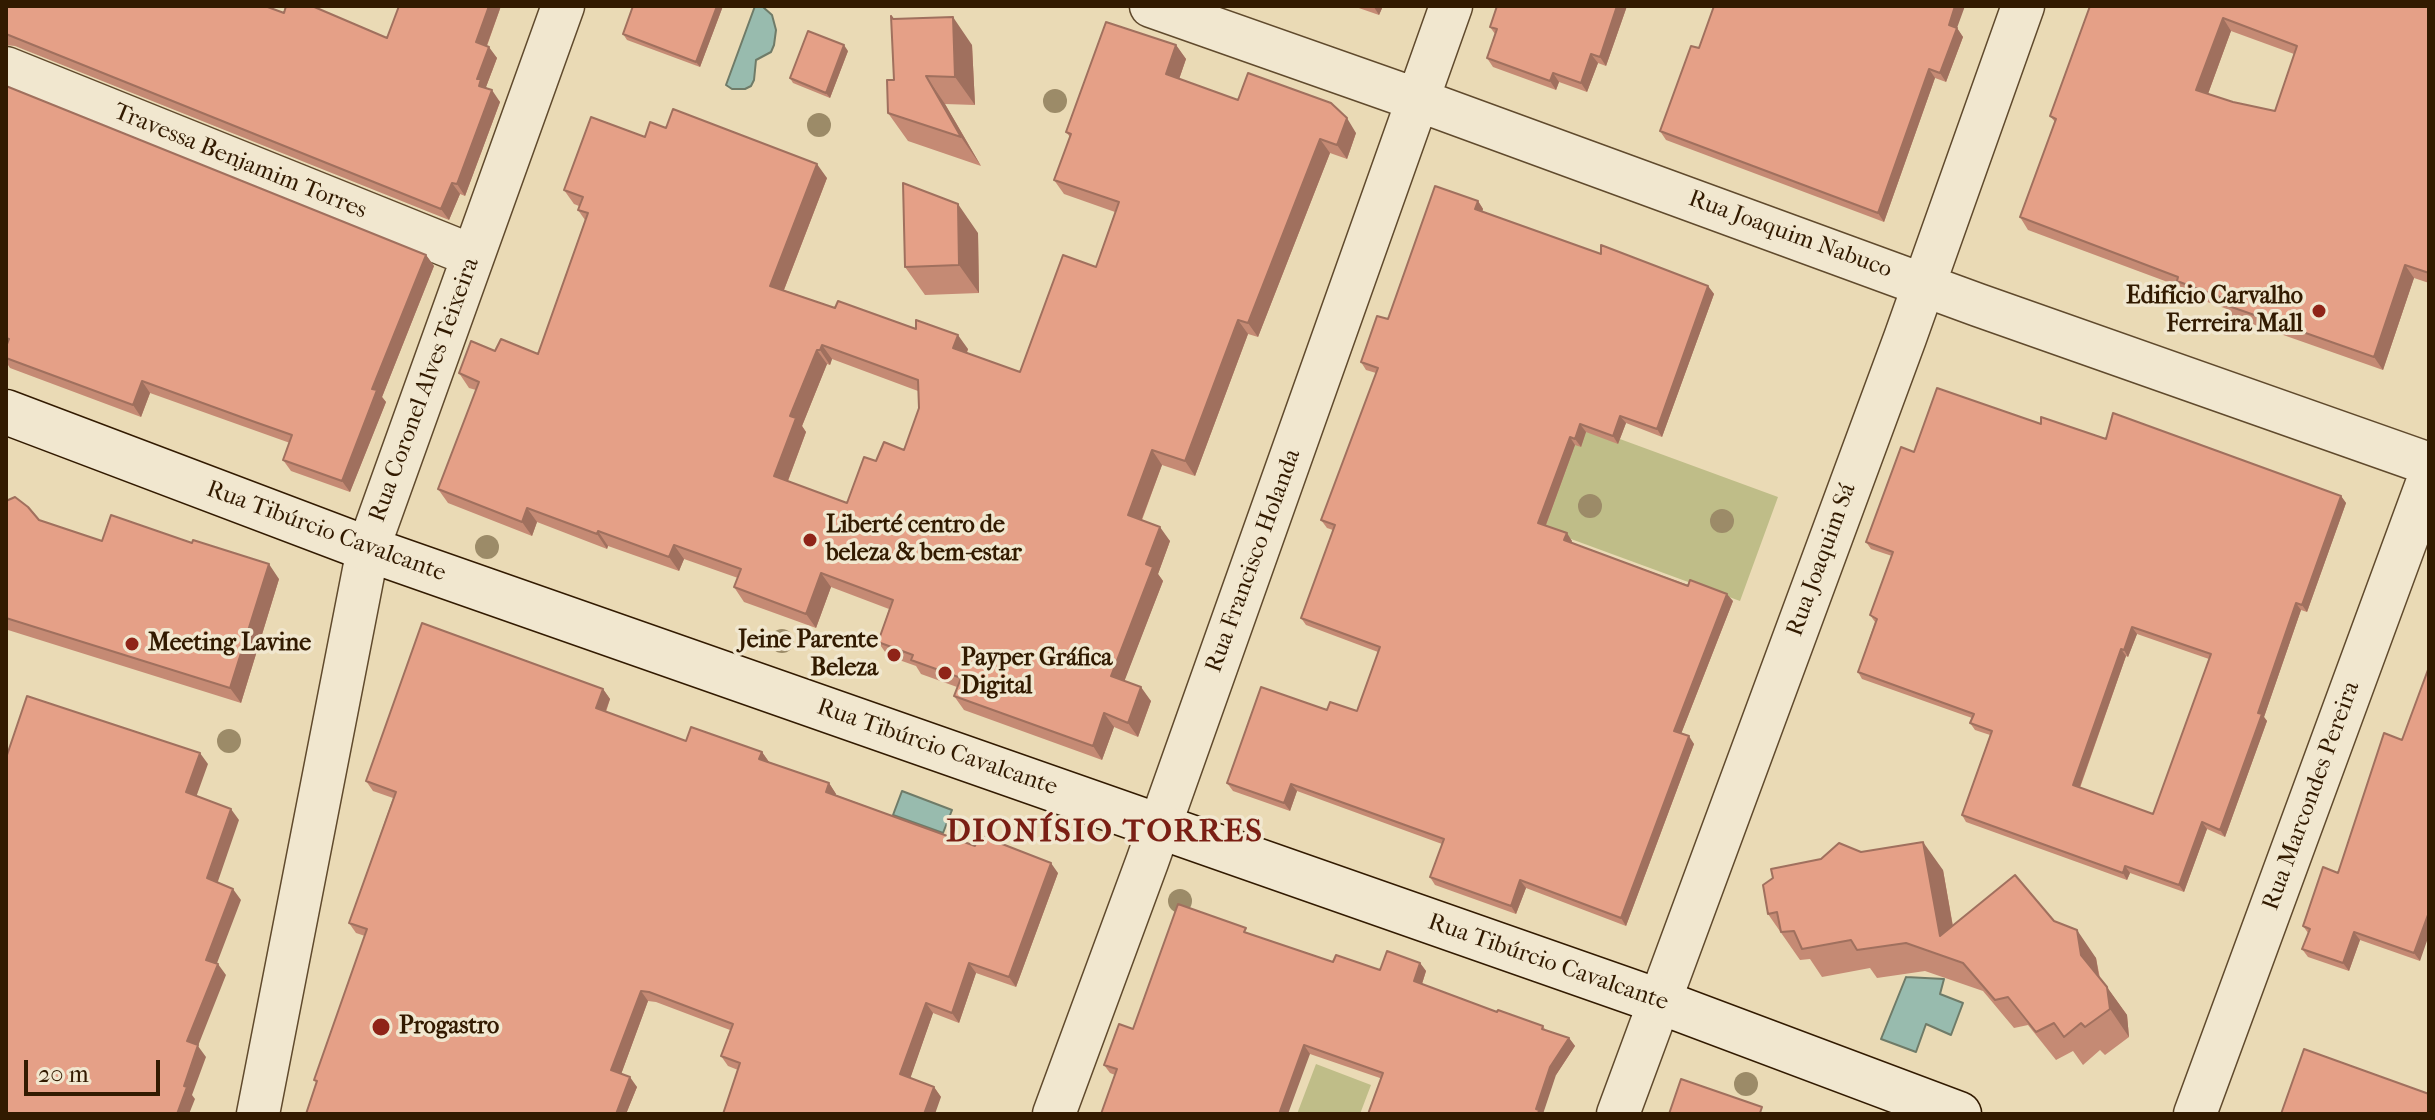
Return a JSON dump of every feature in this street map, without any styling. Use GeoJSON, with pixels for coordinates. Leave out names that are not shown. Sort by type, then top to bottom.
{"type":"FeatureCollection","features":[{"type":"Feature","properties":{"kind":"street","name":"Rua Coronel Alves Teixeira"},"geometry":{"type":"LineString","coordinates":[[258,1114],[368,549],[563,6]]}},
{"type":"Feature","properties":{"kind":"street","name":"Rua Joaquim Nabuco"},"geometry":{"type":"LineString","coordinates":[[1151,6],[2429,464]]}},
{"type":"Feature","properties":{"kind":"street","name":"Rua Francisco Holanda"},"geometry":{"type":"LineString","coordinates":[[1054,1114],[1451,6]]}},
{"type":"Feature","properties":{"kind":"street","name":"Rua Joaquim Sá"},"geometry":{"type":"LineString","coordinates":[[1618,1114],[1924,284],[2023,6]]}},
{"type":"Feature","properties":{"kind":"street","name":"Travessa Benjamim Torres"},"geometry":{"type":"LineString","coordinates":[[6,68],[473,256]]}},
{"type":"Feature","properties":{"kind":"street","name":"Rua Tibúrcio Cavalcante"},"geometry":{"type":"LineString","coordinates":[[6,412],[368,549],[1658,1001],[1959,1114]]}},
{"type":"Feature","properties":{"kind":"street","name":"Rua Marcondes Pereira"},"geometry":{"type":"LineString","coordinates":[[2195,1114],[2429,478]]}},
{"type":"Feature","properties":{"kind":"shaded area"},"geometry":{"type":"Polygon","coordinates":[[[755,6],[763,7],[772,15],[776,30],[774,45],[771,52],[756,60],[751,86],[732,89],[726,85],[755,6]]]}},
{"type":"Feature","properties":{"kind":"shaded area"},"geometry":{"type":"Polygon","coordinates":[[[1579,424],[1778,497],[1740,601],[1541,528],[1579,424]]]}},
{"type":"Feature","properties":{"kind":"shaded area"},"geometry":{"type":"Polygon","coordinates":[[[902,791],[952,810],[943,833],[893,815],[902,791]]]}},
{"type":"Feature","properties":{"kind":"shaded area"},"geometry":{"type":"Polygon","coordinates":[[[1906,977],[1944,979],[1940,994],[1963,1003],[1951,1035],[1926,1024],[1916,1052],[1881,1039],[1906,977]]]}},
{"type":"Feature","properties":{"kind":"shaded area"},"geometry":{"type":"Polygon","coordinates":[[[1316,1064],[1371,1085],[1360,1114],[1297,1114],[1316,1064]]]}},
{"type":"Feature","properties":{"kind":"building"},"geometry":{"type":"Polygon","coordinates":[[[6,6],[265,6],[284,13],[286,6],[312,6],[387,38],[399,6],[489,6],[476,42],[489,47],[477,79],[481,79],[479,86],[492,90],[457,184],[452,183],[441,209],[6,34],[6,6]]]}},
{"type":"Feature","properties":{"kind":"building"},"geometry":{"type":"Polygon","coordinates":[[[633,6],[717,6],[696,62],[623,34],[633,6]]]}},
{"type":"Feature","properties":{"kind":"building"},"geometry":{"type":"Polygon","coordinates":[[[1497,6],[1617,6],[1600,57],[1591,54],[1581,83],[1553,73],[1550,81],[1487,58],[1497,29],[1490,27],[1497,6]]]}},
{"type":"Feature","properties":{"kind":"building"},"geometry":{"type":"Polygon","coordinates":[[[1714,6],[1955,6],[1949,25],[1957,28],[1940,73],[1929,69],[1878,213],[1660,131],[1691,46],[1699,48],[1714,6]]]}},
{"type":"Feature","properties":{"kind":"building"},"geometry":{"type":"Polygon","coordinates":[[[2090,6],[2429,6],[2429,273],[2405,265],[2374,357],[2223,304],[2225,299],[2177,281],[2178,277],[2020,217],[2056,119],[2050,116],[2090,6]],[[2223,18],[2196,90],[2275,111],[2297,46],[2223,18]]]}},
{"type":"Feature","properties":{"kind":"building"},"geometry":{"type":"Polygon","coordinates":[[[891,16],[893,19],[953,17],[955,77],[926,76],[961,137],[888,113],[887,80],[894,80],[891,16]]]}},
{"type":"Feature","properties":{"kind":"building"},"geometry":{"type":"Polygon","coordinates":[[[1106,22],[1176,45],[1166,74],[1238,100],[1248,73],[1331,103],[1347,118],[1337,145],[1320,139],[1248,323],[1238,320],[1185,461],[1152,450],[1128,515],[1160,527],[1146,564],[1153,567],[1111,676],[1141,687],[1128,723],[1104,713],[1093,746],[954,696],[961,678],[911,660],[913,655],[878,642],[893,600],[821,573],[806,614],[734,587],[741,569],[674,545],[669,557],[527,508],[522,522],[438,489],[479,382],[459,373],[471,341],[495,351],[501,339],[538,354],[588,213],[578,210],[583,197],[564,190],[591,117],[645,137],[650,122],[666,128],[673,109],[817,164],[770,286],[835,308],[838,301],[916,329],[916,320],[958,335],[953,348],[1020,372],[1063,255],[1096,267],[1119,202],[1054,180],[1071,134],[1066,132],[1106,22]],[[822,345],[817,350],[790,416],[796,418],[774,476],[847,503],[864,457],[876,461],[884,442],[904,450],[919,408],[918,380],[822,345]]]}},
{"type":"Feature","properties":{"kind":"building"},"geometry":{"type":"Polygon","coordinates":[[[808,31],[844,45],[826,93],[790,78],[808,31]]]}},
{"type":"Feature","properties":{"kind":"building"},"geometry":{"type":"Polygon","coordinates":[[[6,86],[426,255],[372,389],[377,390],[342,481],[283,460],[292,435],[142,381],[133,405],[6,358],[9,339],[6,338],[6,86]]]}},
{"type":"Feature","properties":{"kind":"building"},"geometry":{"type":"Polygon","coordinates":[[[903,183],[958,204],[959,265],[905,267],[903,183]]]}},
{"type":"Feature","properties":{"kind":"building"},"geometry":{"type":"Polygon","coordinates":[[[1435,186],[1478,201],[1475,209],[1601,254],[1601,245],[1708,286],[1657,429],[1620,416],[1613,436],[1580,424],[1575,439],[1570,437],[1538,523],[1567,533],[1564,540],[1688,586],[1690,580],[1727,594],[1674,731],[1689,736],[1621,918],[1520,880],[1511,906],[1430,877],[1444,839],[1291,784],[1284,803],[1227,783],[1261,687],[1327,710],[1330,702],[1357,711],[1380,647],[1301,618],[1335,525],[1321,520],[1378,368],[1361,362],[1377,316],[1388,319],[1435,186]]]}},
{"type":"Feature","properties":{"kind":"building"},"geometry":{"type":"Polygon","coordinates":[[[1937,388],[2041,424],[2041,417],[2106,439],[2113,413],[2341,496],[2302,605],[2296,603],[2258,713],[2262,714],[2220,830],[2202,822],[2179,885],[2125,866],[2123,873],[1962,815],[1992,731],[1970,723],[1974,714],[1858,672],[1877,619],[1870,615],[1893,552],[1866,542],[1901,447],[1914,452],[1937,388]],[[2132,627],[2124,650],[2121,649],[2073,785],[2153,814],[2211,654],[2132,627]]]}},
{"type":"Feature","properties":{"kind":"building"},"geometry":{"type":"Polygon","coordinates":[[[15,497],[39,520],[102,541],[111,515],[192,543],[193,540],[269,564],[230,688],[6,618],[6,501],[15,497]]]}},
{"type":"Feature","properties":{"kind":"building"},"geometry":{"type":"Polygon","coordinates":[[[422,623],[603,689],[596,708],[686,741],[691,727],[762,752],[759,759],[829,783],[826,792],[975,846],[979,835],[1051,863],[1009,977],[969,963],[952,1013],[926,1003],[900,1074],[934,1087],[924,1114],[723,1114],[740,1063],[721,1056],[733,1024],[641,991],[611,1070],[630,1077],[616,1114],[306,1114],[317,1081],[314,1080],[367,929],[349,923],[396,792],[366,781],[422,623]]]}},
{"type":"Feature","properties":{"kind":"building"},"geometry":{"type":"Polygon","coordinates":[[[2429,667],[2429,912],[2414,953],[2354,932],[2343,963],[2302,949],[2310,929],[2303,926],[2323,867],[2338,873],[2384,733],[2402,740],[2429,667]]]}},
{"type":"Feature","properties":{"kind":"building"},"geometry":{"type":"Polygon","coordinates":[[[27,696],[200,753],[186,792],[231,809],[207,878],[233,889],[206,960],[218,964],[187,1041],[198,1045],[177,1114],[6,1114],[6,758],[27,696]]]}},
{"type":"Feature","properties":{"kind":"building"},"geometry":{"type":"Polygon","coordinates":[[[1923,842],[1940,936],[2015,875],[2054,921],[2077,930],[2081,955],[2107,987],[2110,1009],[2085,1027],[2081,1023],[2064,1037],[2054,1023],[2036,1032],[2008,997],[1995,1000],[1963,963],[1906,943],[1857,950],[1851,940],[1802,949],[1794,931],[1781,932],[1777,912],[1768,914],[1763,885],[1773,878],[1771,869],[1821,859],[1839,843],[1861,852],[1923,842]]]}},
{"type":"Feature","properties":{"kind":"building"},"geometry":{"type":"Polygon","coordinates":[[[1178,904],[1246,928],[1244,932],[1333,962],[1336,955],[1380,970],[1387,951],[1420,963],[1414,981],[1569,1038],[1550,1067],[1536,1109],[1539,1110],[1538,1114],[1368,1114],[1383,1073],[1304,1045],[1279,1114],[1101,1114],[1117,1069],[1104,1065],[1119,1024],[1133,1029],[1178,904]]]}},
{"type":"Feature","properties":{"kind":"building"},"geometry":{"type":"Polygon","coordinates":[[[2304,1049],[2429,1094],[2429,1114],[2281,1114],[2304,1049]]]}},
{"type":"Feature","properties":{"kind":"building"},"geometry":{"type":"Polygon","coordinates":[[[1681,1079],[1762,1107],[1762,1114],[1669,1114],[1681,1079]]]}},
{"type":"Feature","properties":{"kind":"place","name":"Edifício Carvalho Ferreira Mall"},"geometry":{"type":"Point","coordinates":[2319,311]}},
{"type":"Feature","properties":{"kind":"place","name":"Liberté centro de beleza & bem-estar"},"geometry":{"type":"Point","coordinates":[810,540]}},
{"type":"Feature","properties":{"kind":"place","name":"Meeting Lavine"},"geometry":{"type":"Point","coordinates":[132,644]}},
{"type":"Feature","properties":{"kind":"place","name":"Jeine Parente Beleza"},"geometry":{"type":"Point","coordinates":[894,655]}},
{"type":"Feature","properties":{"kind":"place","name":"Payper Gráfica Digital"},"geometry":{"type":"Point","coordinates":[945,673]}},
{"type":"Feature","properties":{"kind":"place","name":"Progastro"},"geometry":{"type":"Point","coordinates":[381,1027]}},
{"type":"Feature","properties":{"kind":"district","name":"DIONÍSIO TORRES"},"geometry":{"type":"Point","coordinates":[1105,833]}}]}
